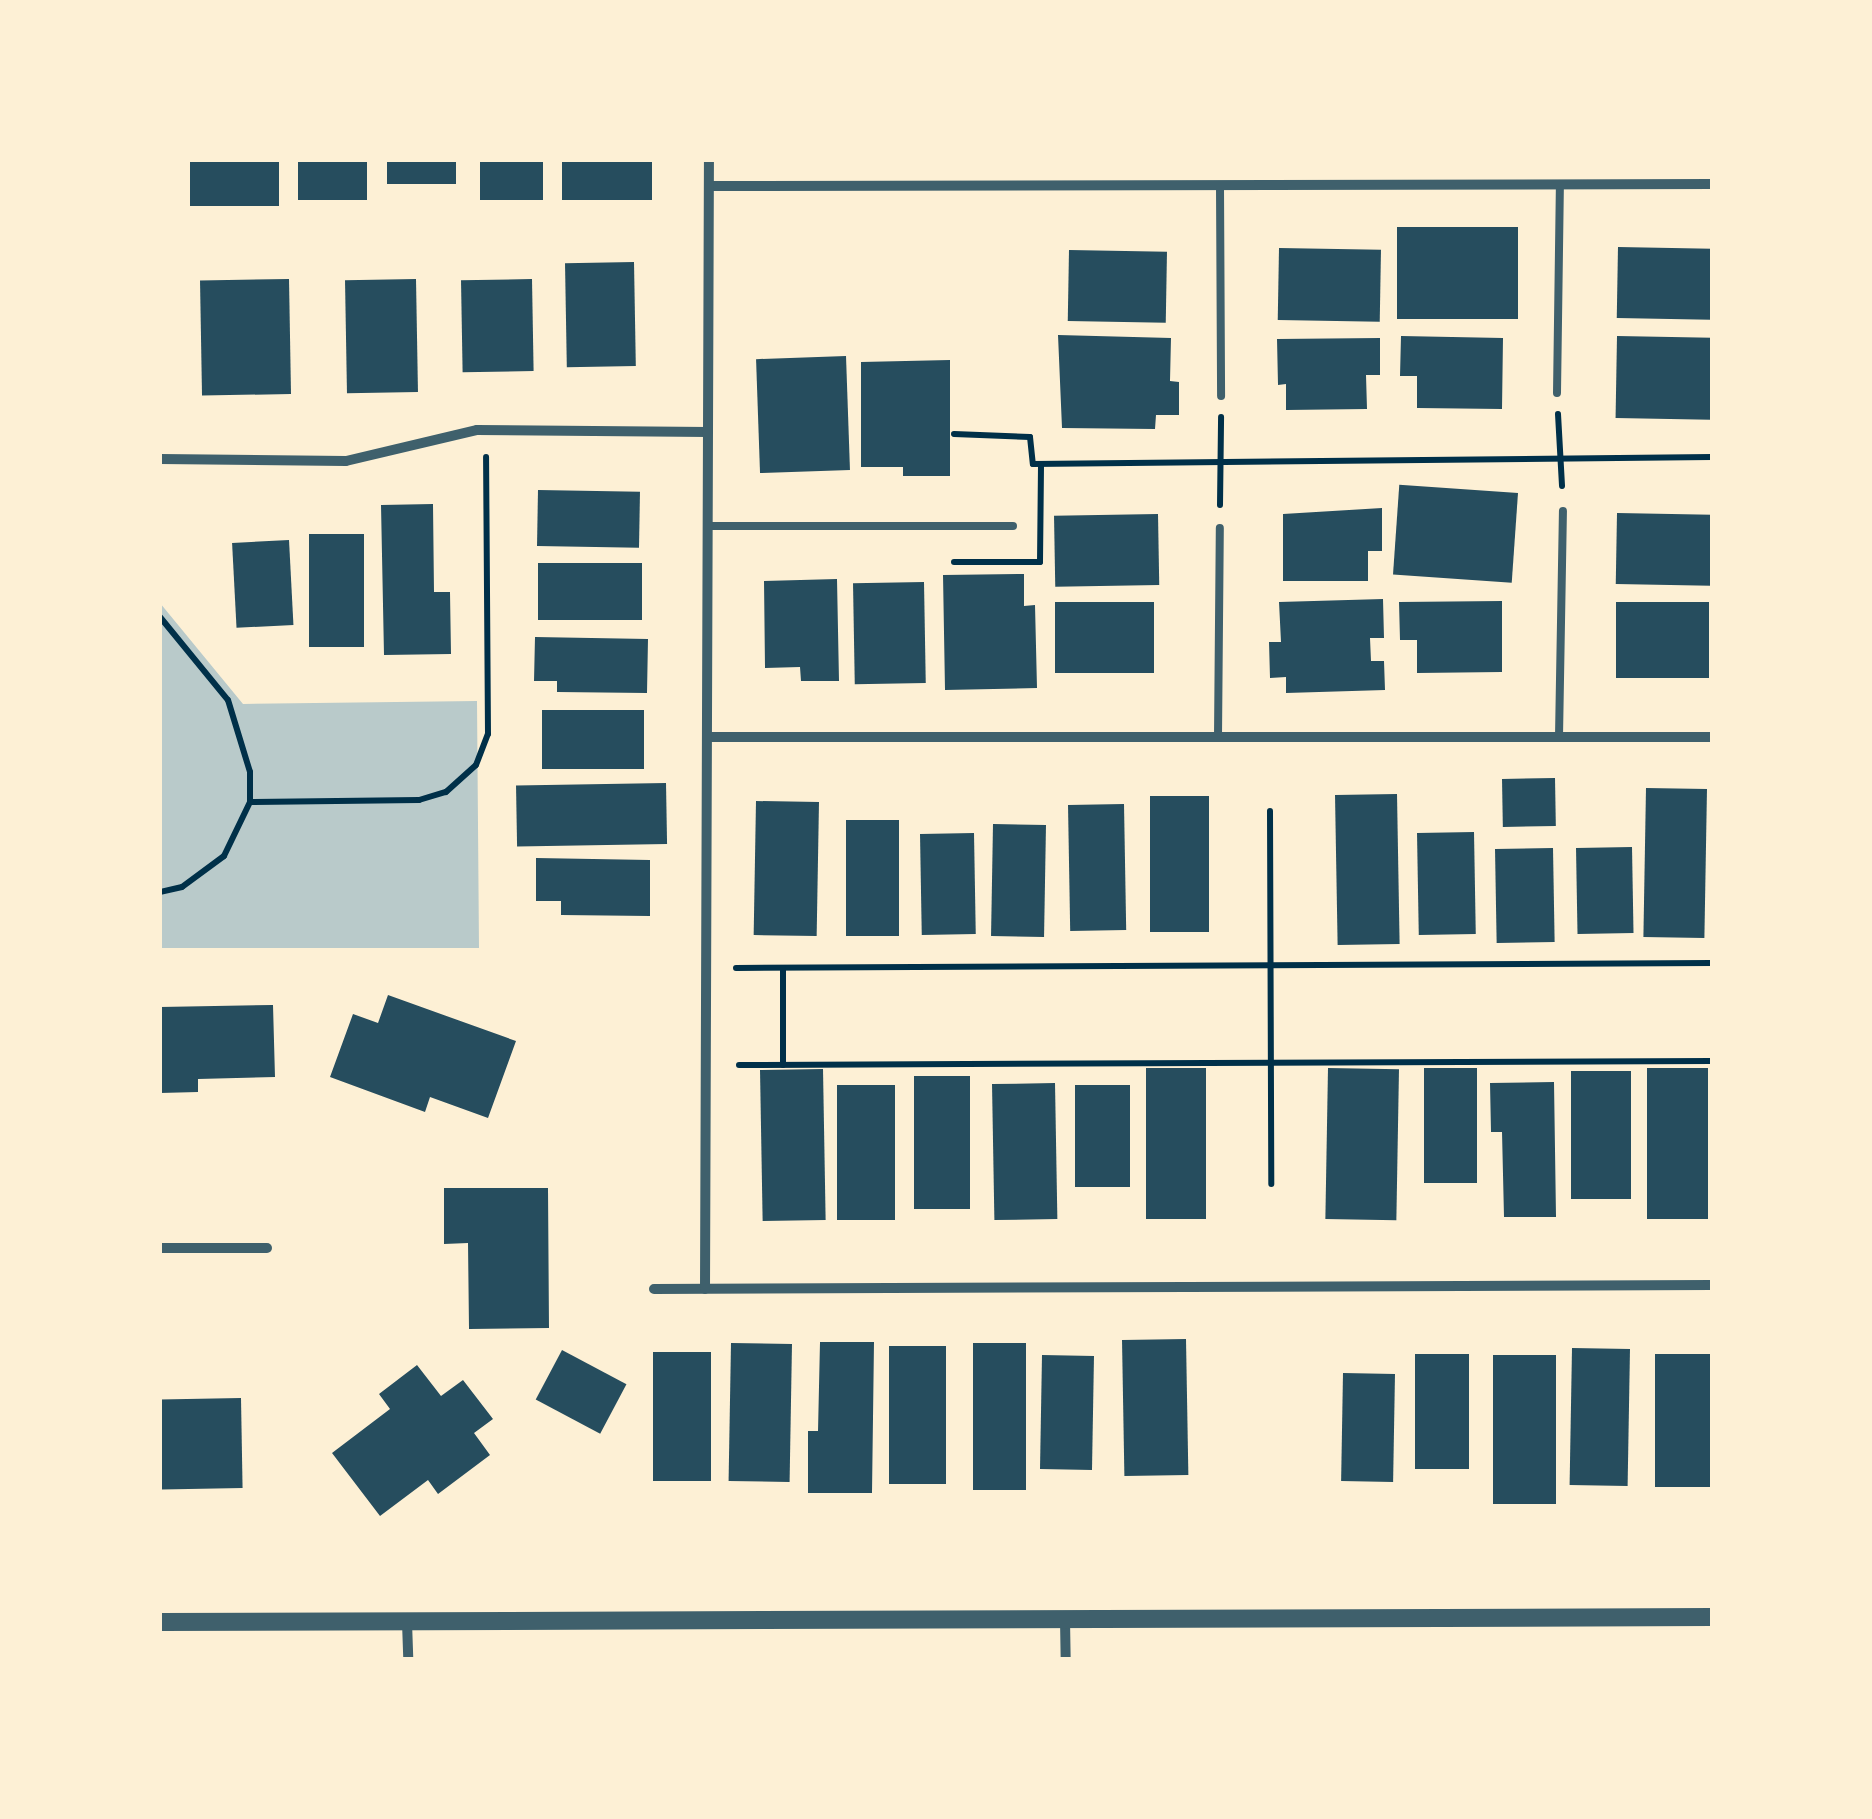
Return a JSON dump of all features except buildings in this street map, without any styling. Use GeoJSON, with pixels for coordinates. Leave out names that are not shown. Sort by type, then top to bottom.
{"type":"FeatureCollection","features":[{"type":"Feature","properties":{"kind":"street"},"geometry":{"type":"LineString","coordinates":[[705,1289],[709,160]]}},
{"type":"Feature","properties":{"kind":"street"},"geometry":{"type":"LineString","coordinates":[[709,186],[1712,184]]}},
{"type":"Feature","properties":{"kind":"street"},"geometry":{"type":"LineString","coordinates":[[160,459],[346,461],[477,430],[708,432]]}},
{"type":"Feature","properties":{"kind":"street"},"geometry":{"type":"LineString","coordinates":[[708,736],[1712,736]]}},
{"type":"Feature","properties":{"kind":"street"},"geometry":{"type":"LineString","coordinates":[[160,1248],[268,1248]]}},
{"type":"Feature","properties":{"kind":"street"},"geometry":{"type":"LineString","coordinates":[[654,1289],[1712,1286]]}},
{"type":"Feature","properties":{"kind":"street"},"geometry":{"type":"LineString","coordinates":[[160,1622],[1712,1617]]}},
{"type":"Feature","properties":{"kind":"street"},"geometry":{"type":"LineString","coordinates":[[1065,1620],[1066,1659]]}},
{"type":"Feature","properties":{"kind":"street"},"geometry":{"type":"LineString","coordinates":[[407,1622],[408,1659]]}},
{"type":"Feature","properties":{"kind":"lane"},"geometry":{"type":"LineString","coordinates":[[1557,393],[1560,186]]}},
{"type":"Feature","properties":{"kind":"lane"},"geometry":{"type":"LineString","coordinates":[[1220,187],[1221,396]]}},
{"type":"Feature","properties":{"kind":"lane"},"geometry":{"type":"LineString","coordinates":[[1559,736],[1563,511]]}},
{"type":"Feature","properties":{"kind":"lane"},"geometry":{"type":"LineString","coordinates":[[707,526],[1013,526]]}},
{"type":"Feature","properties":{"kind":"lane"},"geometry":{"type":"LineString","coordinates":[[1218,736],[1220,528]]}},
{"type":"Feature","properties":{"kind":"path"},"geometry":{"type":"LineString","coordinates":[[1557,393],[1563,511]]}},
{"type":"Feature","properties":{"kind":"path"},"geometry":{"type":"LineString","coordinates":[[1220,528],[1221,396]]}},
{"type":"Feature","properties":{"kind":"path"},"geometry":{"type":"LineString","coordinates":[[954,434],[1030,437],[1033,464],[1712,457]]}},
{"type":"Feature","properties":{"kind":"path"},"geometry":{"type":"LineString","coordinates":[[250,802],[419,800],[446,792],[476,765],[488,734],[488,464]]}},
{"type":"Feature","properties":{"kind":"path"},"geometry":{"type":"LineString","coordinates":[[160,617],[228,700],[246,742],[250,802],[224,856],[182,887],[160,892]]}},
{"type":"Feature","properties":{"kind":"path"},"geometry":{"type":"LineString","coordinates":[[1270,811],[1272,1184]]}},
{"type":"Feature","properties":{"kind":"path"},"geometry":{"type":"LineString","coordinates":[[736,968],[1712,964]]}},
{"type":"Feature","properties":{"kind":"path"},"geometry":{"type":"LineString","coordinates":[[782,968],[783,1064]]}},
{"type":"Feature","properties":{"kind":"path"},"geometry":{"type":"LineString","coordinates":[[739,1065],[1712,1061]]}},
{"type":"Feature","properties":{"kind":"shaded area"},"geometry":{"type":"Polygon","coordinates":[[[160,603],[243,704],[477,701],[479,948],[160,948],[160,603]]]}}]}
